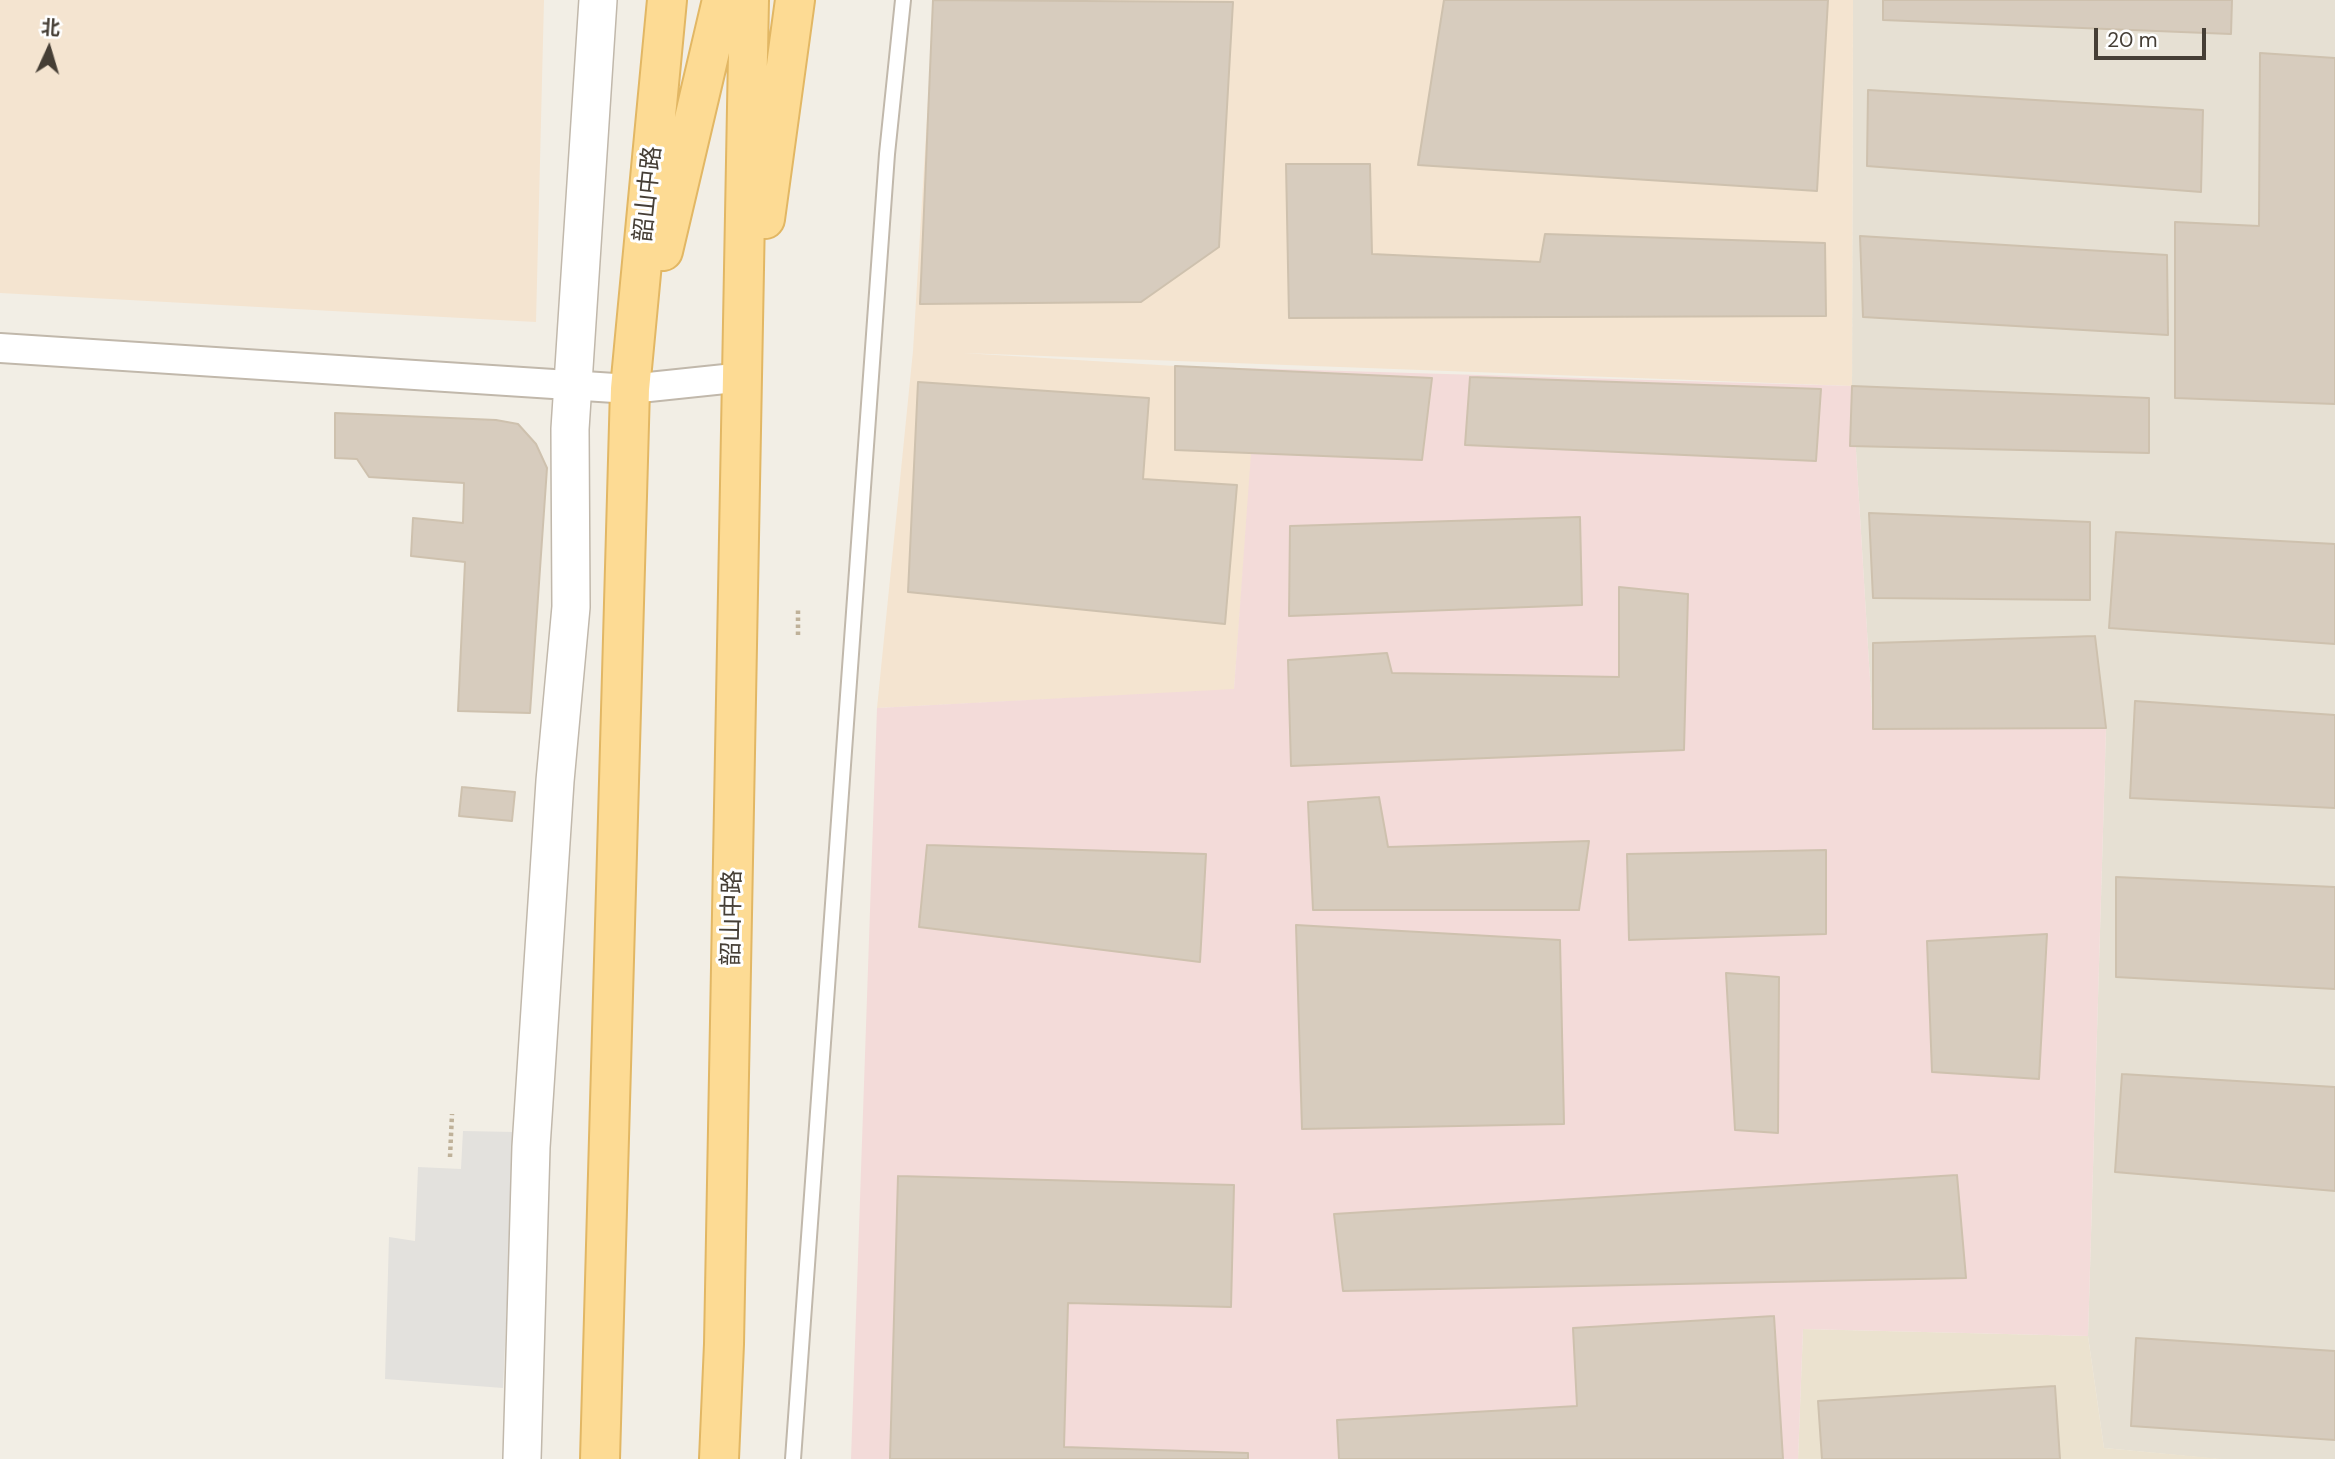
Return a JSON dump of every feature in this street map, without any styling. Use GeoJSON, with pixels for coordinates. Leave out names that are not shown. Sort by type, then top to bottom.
{"type":"FeatureCollection","features":[{"type":"Feature","properties":{"kind":"main road","name":"韶山中路"},"geometry":{"type":"LineString","coordinates":[[600,1459],[630,389],[667,0]]}},
{"type":"Feature","properties":{"kind":"main road","name":"韶山中路"},"geometry":{"type":"LineString","coordinates":[[744,377],[795,0]]}},
{"type":"Feature","properties":{"kind":"main road","name":"韶山中路"},"geometry":{"type":"LineString","coordinates":[[630,389],[734,9]]}},
{"type":"Feature","properties":{"kind":"main road","name":"韶山中路"},"geometry":{"type":"LineString","coordinates":[[719,1459],[744,377],[734,9]]}},
{"type":"Feature","properties":{"kind":"street"},"geometry":{"type":"LineString","coordinates":[[522,1459],[531,1147],[555,781],[571,607],[570,429],[598,0]]}},
{"type":"Feature","properties":{"kind":"street"},"geometry":{"type":"LineString","coordinates":[[0,348],[630,389],[744,377]]}},
{"type":"Feature","properties":{"kind":"lane"},"geometry":{"type":"LineString","coordinates":[[793,1459],[886,168],[903,0]]}},
{"type":"Feature","properties":{"kind":"path"},"geometry":{"type":"LineString","coordinates":[[798,610],[798,635]]}},
{"type":"Feature","properties":{"kind":"path"},"geometry":{"type":"LineString","coordinates":[[450,1157],[452,1114]]}},
{"type":"Feature","properties":{"kind":"shaded area"},"geometry":{"type":"Polygon","coordinates":[[[0,0],[544,0],[536,322],[0,293],[0,0]]]}},
{"type":"Feature","properties":{"kind":"shaded area"},"geometry":{"type":"Polygon","coordinates":[[[934,0],[1853,0],[1852,386],[963,353],[1175,366],[1175,450],[1252,453],[1234,690],[877,708],[913,351],[934,0]]]}},
{"type":"Feature","properties":{"kind":"shaded area"},"geometry":{"type":"Polygon","coordinates":[[[1853,0],[2335,0],[2335,1459],[2218,1459],[2104,1448],[2088,1336],[2106,728],[1873,729],[1852,386],[1853,0]]]}},
{"type":"Feature","properties":{"kind":"shaded area"},"geometry":{"type":"Polygon","coordinates":[[[1175,366],[1852,386],[1873,729],[2106,728],[2088,1336],[1803,1329],[1798,1459],[851,1459],[877,708],[1234,689],[1251,453],[1175,450],[1175,366]]]}},
{"type":"Feature","properties":{"kind":"shaded area"},"geometry":{"type":"Polygon","coordinates":[[[463,1131],[515,1132],[503,1388],[385,1379],[389,1237],[415,1241],[418,1167],[461,1169],[463,1131]]]}},
{"type":"Feature","properties":{"kind":"shaded area"},"geometry":{"type":"Polygon","coordinates":[[[1803,1329],[2088,1336],[2104,1448],[2222,1459],[1798,1459],[1803,1329]]]}},
{"type":"Feature","properties":{"kind":"building"},"geometry":{"type":"Polygon","coordinates":[[[933,0],[1233,2],[1219,247],[1141,302],[920,304],[933,0]]]}},
{"type":"Feature","properties":{"kind":"building"},"geometry":{"type":"Polygon","coordinates":[[[1444,0],[1828,0],[1817,191],[1418,165],[1444,0]]]}},
{"type":"Feature","properties":{"kind":"building"},"geometry":{"type":"Polygon","coordinates":[[[1883,0],[2232,0],[2231,34],[1883,20],[1883,0]]]}},
{"type":"Feature","properties":{"kind":"building"},"geometry":{"type":"Polygon","coordinates":[[[2260,53],[2335,58],[2335,404],[2175,398],[2175,222],[2259,226],[2260,53]]]}},
{"type":"Feature","properties":{"kind":"building"},"geometry":{"type":"Polygon","coordinates":[[[1868,90],[2203,110],[2201,192],[1867,166],[1868,90]]]}},
{"type":"Feature","properties":{"kind":"building"},"geometry":{"type":"Polygon","coordinates":[[[1286,164],[1370,164],[1372,254],[1540,262],[1545,234],[1825,243],[1826,316],[1289,318],[1286,164]]]}},
{"type":"Feature","properties":{"kind":"building"},"geometry":{"type":"Polygon","coordinates":[[[1860,236],[2167,255],[2168,335],[1863,317],[1860,236]]]}},
{"type":"Feature","properties":{"kind":"building"},"geometry":{"type":"Polygon","coordinates":[[[1175,366],[1432,378],[1422,460],[1175,450],[1175,366]]]}},
{"type":"Feature","properties":{"kind":"building"},"geometry":{"type":"Polygon","coordinates":[[[1470,377],[1821,389],[1816,461],[1465,445],[1470,377]]]}},
{"type":"Feature","properties":{"kind":"building"},"geometry":{"type":"Polygon","coordinates":[[[918,382],[1149,398],[1143,479],[1237,485],[1225,624],[908,592],[918,382]]]}},
{"type":"Feature","properties":{"kind":"building"},"geometry":{"type":"Polygon","coordinates":[[[1852,386],[2149,398],[2149,453],[1850,446],[1852,386]]]}},
{"type":"Feature","properties":{"kind":"building"},"geometry":{"type":"Polygon","coordinates":[[[335,413],[496,420],[518,424],[536,444],[547,468],[530,713],[458,711],[465,562],[411,556],[413,518],[463,523],[464,483],[369,477],[357,459],[335,458],[335,413]]]}},
{"type":"Feature","properties":{"kind":"building"},"geometry":{"type":"Polygon","coordinates":[[[1869,513],[2090,522],[2090,600],[1873,598],[1869,513]]]}},
{"type":"Feature","properties":{"kind":"building"},"geometry":{"type":"Polygon","coordinates":[[[1580,517],[1582,605],[1289,616],[1290,526],[1580,517]]]}},
{"type":"Feature","properties":{"kind":"building"},"geometry":{"type":"Polygon","coordinates":[[[2116,532],[2335,544],[2335,644],[2109,628],[2116,532]]]}},
{"type":"Feature","properties":{"kind":"building"},"geometry":{"type":"Polygon","coordinates":[[[1619,587],[1688,594],[1684,750],[1291,766],[1288,660],[1387,653],[1392,673],[1619,677],[1619,587]]]}},
{"type":"Feature","properties":{"kind":"building"},"geometry":{"type":"Polygon","coordinates":[[[2095,636],[2106,728],[1873,729],[1873,643],[2095,636]]]}},
{"type":"Feature","properties":{"kind":"building"},"geometry":{"type":"Polygon","coordinates":[[[2135,701],[2335,715],[2335,808],[2130,798],[2135,701]]]}},
{"type":"Feature","properties":{"kind":"building"},"geometry":{"type":"Polygon","coordinates":[[[462,787],[515,792],[512,821],[459,816],[462,787]]]}},
{"type":"Feature","properties":{"kind":"building"},"geometry":{"type":"Polygon","coordinates":[[[1379,797],[1388,847],[1589,841],[1579,910],[1313,910],[1308,802],[1379,797]]]}},
{"type":"Feature","properties":{"kind":"building"},"geometry":{"type":"Polygon","coordinates":[[[927,845],[1206,854],[1200,962],[919,927],[927,845]]]}},
{"type":"Feature","properties":{"kind":"building"},"geometry":{"type":"Polygon","coordinates":[[[1826,850],[1826,934],[1629,940],[1627,854],[1826,850]]]}},
{"type":"Feature","properties":{"kind":"building"},"geometry":{"type":"Polygon","coordinates":[[[2116,877],[2335,887],[2335,989],[2116,977],[2116,877]]]}},
{"type":"Feature","properties":{"kind":"building"},"geometry":{"type":"Polygon","coordinates":[[[1296,925],[1560,940],[1564,1124],[1302,1129],[1296,925]]]}},
{"type":"Feature","properties":{"kind":"building"},"geometry":{"type":"Polygon","coordinates":[[[2047,934],[2039,1079],[1932,1072],[1927,941],[2047,934]]]}},
{"type":"Feature","properties":{"kind":"building"},"geometry":{"type":"Polygon","coordinates":[[[1726,973],[1779,977],[1778,1133],[1735,1130],[1726,973]]]}},
{"type":"Feature","properties":{"kind":"building"},"geometry":{"type":"Polygon","coordinates":[[[2122,1074],[2335,1087],[2335,1191],[2115,1172],[2122,1074]]]}},
{"type":"Feature","properties":{"kind":"building"},"geometry":{"type":"Polygon","coordinates":[[[1957,1175],[1966,1278],[1343,1291],[1334,1214],[1957,1175]]]}},
{"type":"Feature","properties":{"kind":"building"},"geometry":{"type":"Polygon","coordinates":[[[898,1176],[1234,1185],[1231,1307],[1068,1303],[1064,1447],[1248,1453],[1248,1459],[890,1459],[898,1176]]]}},
{"type":"Feature","properties":{"kind":"building"},"geometry":{"type":"Polygon","coordinates":[[[1774,1316],[1783,1459],[1339,1459],[1337,1420],[1577,1406],[1573,1328],[1774,1316]]]}},
{"type":"Feature","properties":{"kind":"building"},"geometry":{"type":"Polygon","coordinates":[[[2136,1338],[2335,1351],[2335,1440],[2131,1426],[2136,1338]]]}},
{"type":"Feature","properties":{"kind":"building"},"geometry":{"type":"Polygon","coordinates":[[[2055,1386],[2060,1459],[1822,1459],[1818,1401],[2055,1386]]]}}]}
